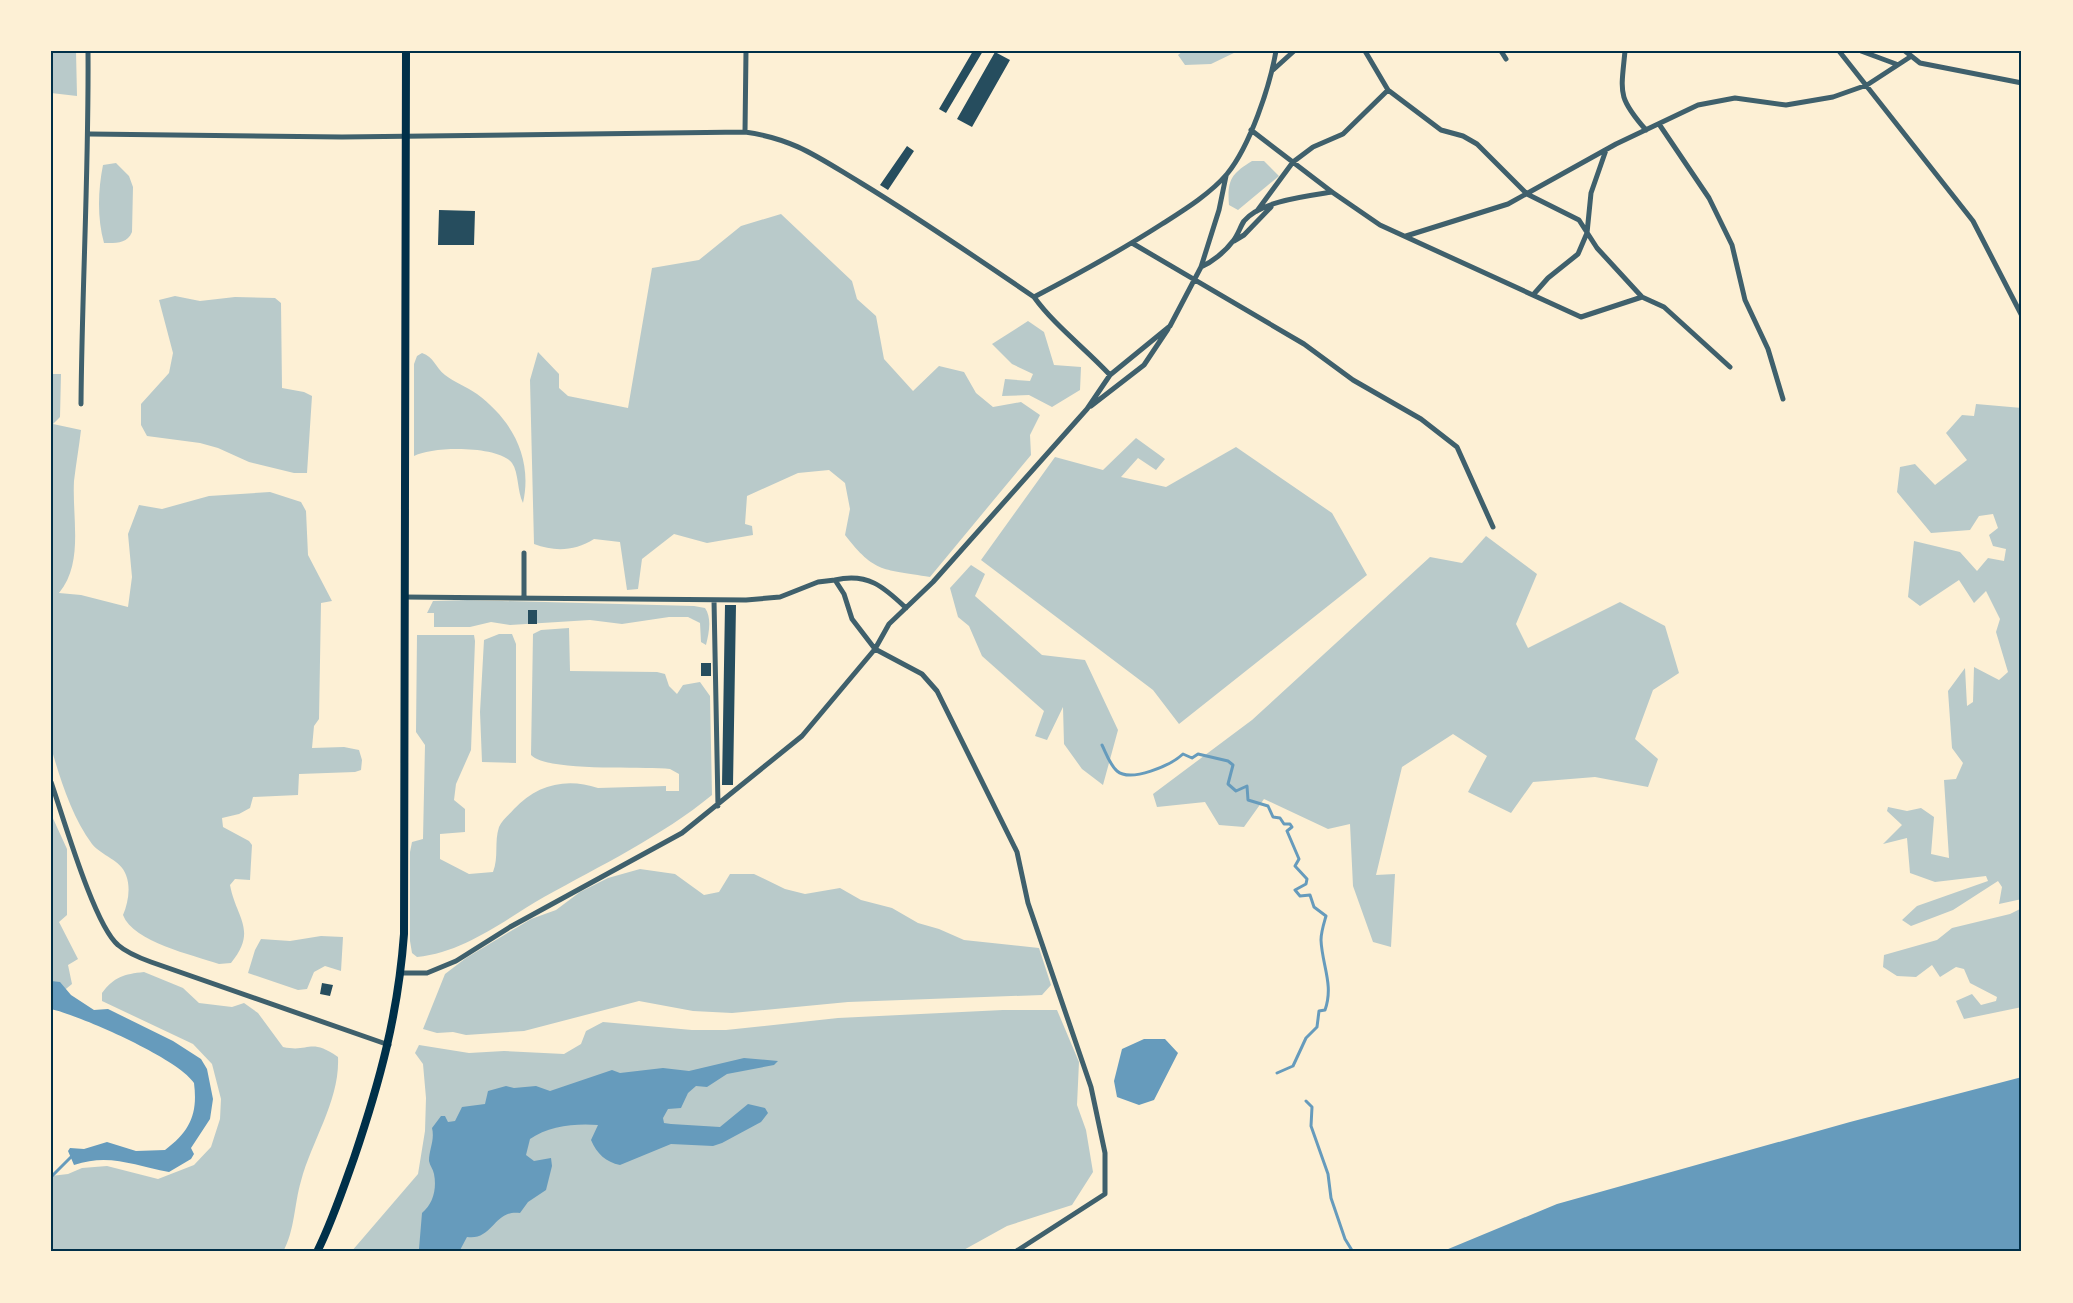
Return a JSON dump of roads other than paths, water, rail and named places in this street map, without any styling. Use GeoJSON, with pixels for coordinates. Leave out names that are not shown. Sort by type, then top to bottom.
{"type":"FeatureCollection","features":[{"type":"Feature","properties":{"kind":"main road"},"geometry":{"type":"LineString","coordinates":[[317,1252],[372,1104],[389,1045],[401,973],[404,934],[406,51]]}},
{"type":"Feature","properties":{"kind":"street"},"geometry":{"type":"LineString","coordinates":[[81,404],[83,260],[90,134],[88,51]]}},
{"type":"Feature","properties":{"kind":"street"},"geometry":{"type":"LineString","coordinates":[[745,132],[746,51]]}},
{"type":"Feature","properties":{"kind":"street"},"geometry":{"type":"LineString","coordinates":[[1034,297],[1132,243],[1187,208],[1226,176],[1238,159],[1251,130],[1273,69],[1276,51]]}},
{"type":"Feature","properties":{"kind":"street"},"geometry":{"type":"LineString","coordinates":[[1273,69],[1294,51]]}},
{"type":"Feature","properties":{"kind":"street"},"geometry":{"type":"LineString","coordinates":[[1365,51],[1388,90],[1442,130],[1463,136],[1477,144],[1527,194],[1579,220],[1597,248],[1642,297],[1664,306],[1730,367]]}},
{"type":"Feature","properties":{"kind":"street"},"geometry":{"type":"LineString","coordinates":[[1501,51],[1506,59]]}},
{"type":"Feature","properties":{"kind":"street"},"geometry":{"type":"LineString","coordinates":[[1625,51],[1621,93],[1626,107],[1646,130]]}},
{"type":"Feature","properties":{"kind":"street"},"geometry":{"type":"LineString","coordinates":[[1839,51],[1973,221],[2022,316]]}},
{"type":"Feature","properties":{"kind":"street"},"geometry":{"type":"LineString","coordinates":[[1861,51],[1893,60],[1896,64]]}},
{"type":"Feature","properties":{"kind":"street"},"geometry":{"type":"LineString","coordinates":[[1905,51],[1920,63],[2022,83]]}},
{"type":"Feature","properties":{"kind":"street"},"geometry":{"type":"LineString","coordinates":[[1406,236],[1481,215],[1527,194],[1606,149],[1715,100],[1735,98],[1786,105],[1833,97],[1867,84],[1910,57]]}},
{"type":"Feature","properties":{"kind":"street"},"geometry":{"type":"LineString","coordinates":[[1233,241],[1245,220],[1257,211],[1293,162],[1313,147],[1343,134],[1388,90]]}},
{"type":"Feature","properties":{"kind":"street"},"geometry":{"type":"LineString","coordinates":[[1659,124],[1708,198],[1732,245],[1745,300],[1768,348],[1783,399]]}},
{"type":"Feature","properties":{"kind":"street"},"geometry":{"type":"LineString","coordinates":[[1251,130],[1332,192],[1380,225],[1581,317],[1642,297]]}},
{"type":"Feature","properties":{"kind":"street"},"geometry":{"type":"LineString","coordinates":[[90,134],[407,137],[745,132],[773,136],[800,146],[919,219],[1034,297],[1051,318],[1081,344],[1110,375]]}},
{"type":"Feature","properties":{"kind":"street"},"geometry":{"type":"LineString","coordinates":[[1533,295],[1548,278],[1578,254],[1587,232],[1591,193],[1606,149]]}},
{"type":"Feature","properties":{"kind":"street"},"geometry":{"type":"LineString","coordinates":[[1087,409],[1144,365],[1170,326],[1201,267],[1219,210],[1226,176]]}},
{"type":"Feature","properties":{"kind":"street"},"geometry":{"type":"LineString","coordinates":[[1257,211],[1291,199],[1332,192]]}},
{"type":"Feature","properties":{"kind":"street"},"geometry":{"type":"LineString","coordinates":[[1201,267],[1244,235],[1272,206]]}},
{"type":"Feature","properties":{"kind":"street"},"geometry":{"type":"LineString","coordinates":[[1132,243],[1304,344],[1353,380],[1421,419],[1457,447],[1493,527]]}},
{"type":"Feature","properties":{"kind":"street"},"geometry":{"type":"LineString","coordinates":[[401,973],[427,974],[456,961],[510,927],[682,833],[802,736],[875,649],[890,624],[933,582],[1087,409],[1110,375],[1170,326]]}},
{"type":"Feature","properties":{"kind":"street"},"geometry":{"type":"LineString","coordinates":[[524,553],[524,597]]}},
{"type":"Feature","properties":{"kind":"street"},"geometry":{"type":"LineString","coordinates":[[404,597],[714,600],[780,597],[818,582],[847,577],[868,579],[883,586],[906,608]]}},
{"type":"Feature","properties":{"kind":"street"},"geometry":{"type":"LineString","coordinates":[[835,580],[844,594],[852,619],[875,649],[922,675],[937,691],[956,725],[974,771],[1017,852],[1028,903],[1091,1087],[1105,1154],[1105,1194],[1015,1252]]}},
{"type":"Feature","properties":{"kind":"street"},"geometry":{"type":"LineString","coordinates":[[714,600],[718,806]]}},
{"type":"Feature","properties":{"kind":"street"},"geometry":{"type":"LineString","coordinates":[[51,782],[97,911],[118,946],[151,962],[389,1045]]}},
{"type":"Feature","properties":{"kind":"water"},"geometry":{"type":"Polygon","coordinates":[[[51,981],[60,982],[71,995],[94,1010],[108,1009],[173,1041],[201,1059],[207,1069],[213,1099],[210,1119],[191,1148],[194,1154],[191,1159],[169,1172],[111,1160],[74,1165],[68,1151],[70,1148],[84,1149],[107,1142],[136,1151],[165,1150],[181,1136],[190,1121],[195,1104],[194,1083],[170,1062],[150,1051],[84,1020],[51,1009],[51,981]]]}},
{"type":"Feature","properties":{"kind":"water"},"geometry":{"type":"Polygon","coordinates":[[[1144,1039],[1165,1039],[1178,1053],[1154,1100],[1139,1105],[1117,1097],[1114,1081],[1122,1049],[1144,1039]]]}},
{"type":"Feature","properties":{"kind":"water"},"geometry":{"type":"Polygon","coordinates":[[[744,1058],[778,1061],[774,1065],[727,1074],[707,1087],[696,1086],[688,1093],[681,1108],[668,1109],[663,1118],[664,1123],[720,1127],[748,1104],[765,1108],[768,1113],[761,1122],[713,1146],[671,1144],[620,1165],[610,1162],[593,1145],[591,1140],[598,1125],[572,1125],[545,1131],[530,1139],[526,1155],[534,1161],[551,1158],[552,1166],[546,1190],[528,1202],[520,1213],[504,1216],[483,1234],[467,1237],[459,1252],[416,1252],[419,1249],[422,1213],[429,1205],[434,1191],[434,1174],[429,1163],[432,1128],[441,1116],[445,1116],[448,1122],[455,1121],[462,1107],[485,1104],[488,1091],[506,1086],[514,1088],[536,1086],[550,1091],[612,1070],[620,1073],[663,1068],[689,1071],[744,1058]]]}},
{"type":"Feature","properties":{"kind":"water"},"geometry":{"type":"Polygon","coordinates":[[[2022,1077],[2022,1252],[1441,1252],[1557,1204],[1850,1122],[2022,1077]]]}},
{"type":"Feature","properties":{"kind":"waterway"},"geometry":{"type":"LineString","coordinates":[[1102,745],[1112,766],[1123,774],[1132,775],[1151,771],[1170,763],[1183,754],[1192,758],[1198,754],[1228,761],[1233,765],[1228,784],[1236,791],[1247,786],[1248,800],[1268,806],[1273,817],[1280,818],[1284,824],[1290,824],[1292,827],[1287,831],[1299,859],[1295,866],[1307,879],[1306,884],[1295,890],[1300,896],[1310,895],[1314,907],[1326,916],[1321,940],[1328,992],[1325,1010],[1319,1011],[1317,1027],[1306,1038],[1293,1066],[1277,1073]]}},
{"type":"Feature","properties":{"kind":"waterway"},"geometry":{"type":"LineString","coordinates":[[1306,1101],[1312,1107],[1311,1126],[1328,1174],[1331,1198],[1345,1239],[1353,1252]]}},
{"type":"Feature","properties":{"kind":"waterway"},"geometry":{"type":"LineString","coordinates":[[51,1177],[71,1157]]}}]}
